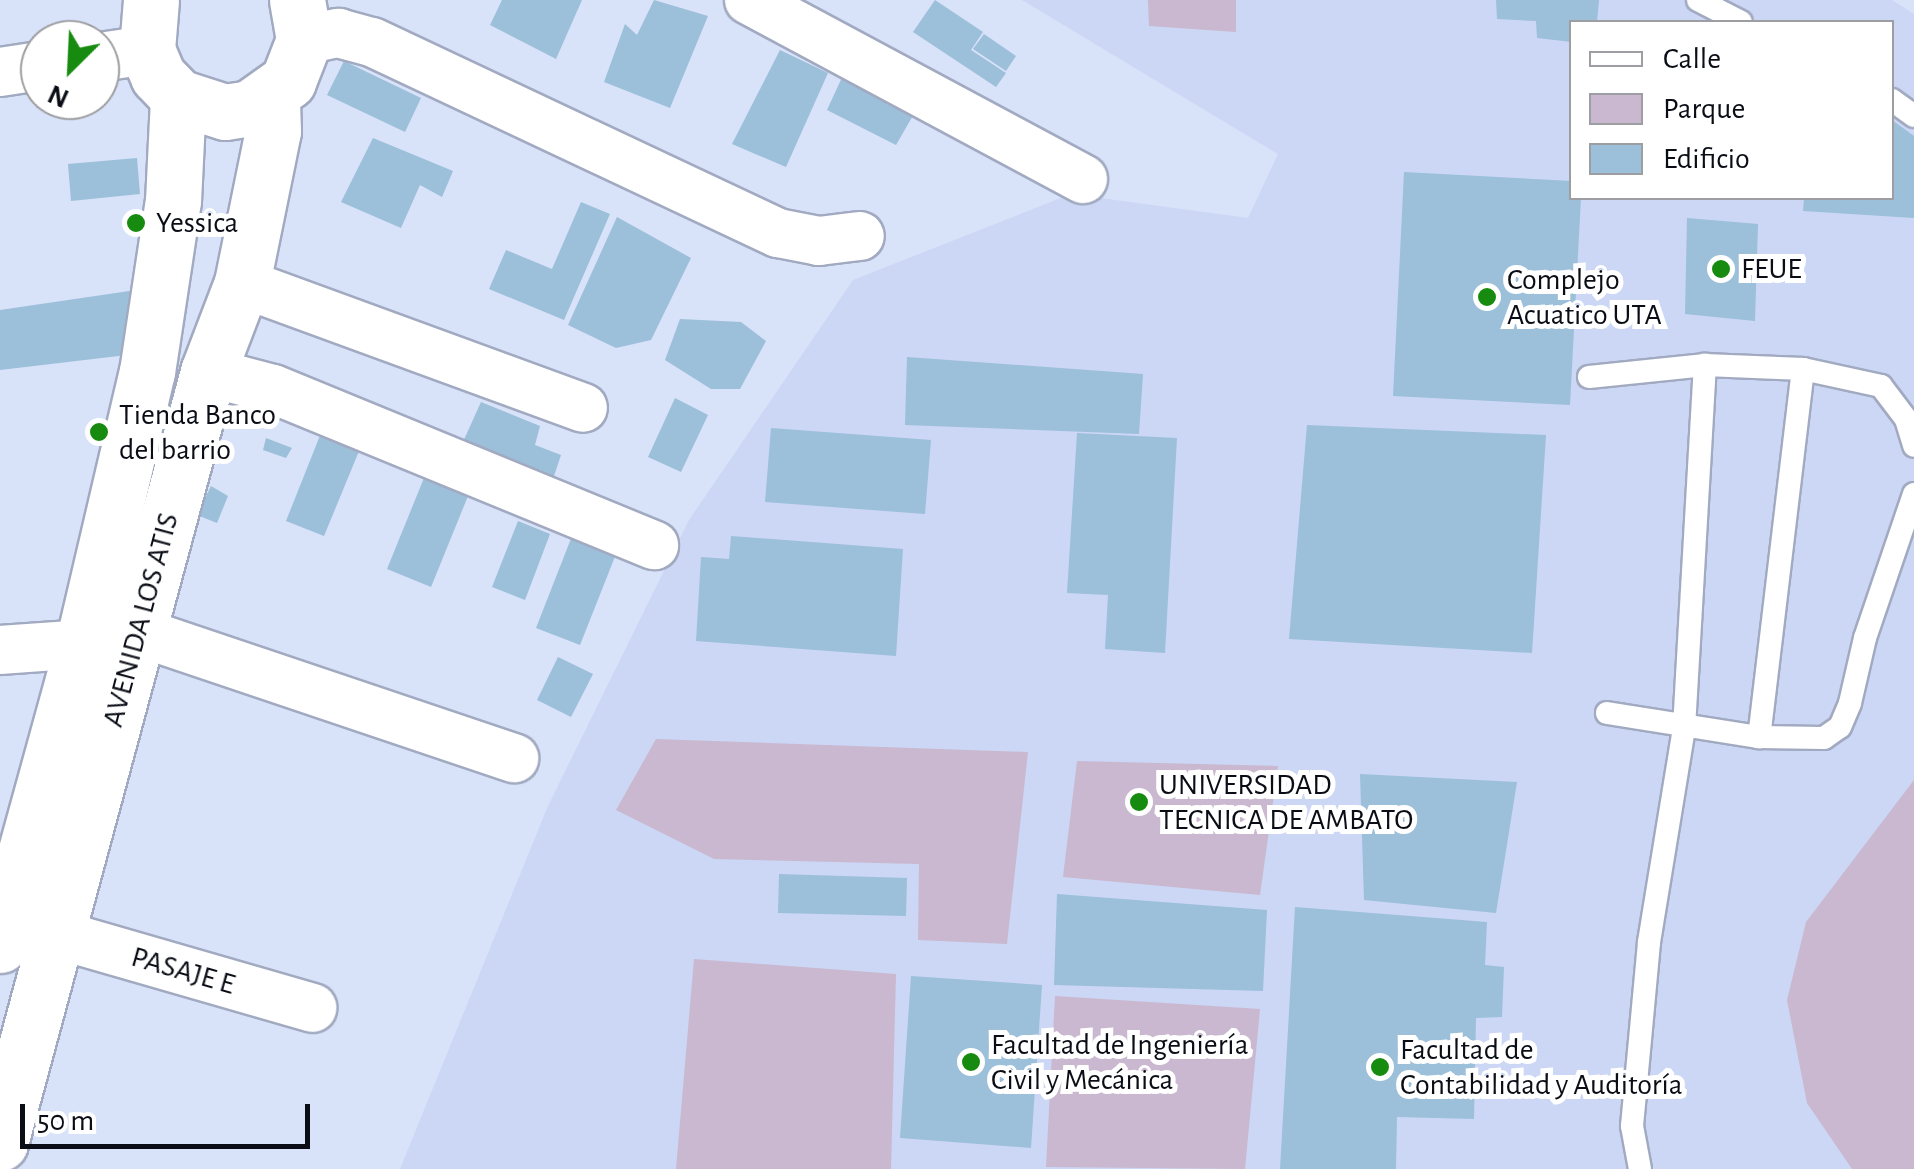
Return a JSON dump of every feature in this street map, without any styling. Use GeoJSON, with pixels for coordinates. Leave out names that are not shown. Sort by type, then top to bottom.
{"type":"FeatureCollection","features":[{"type":"Feature","properties":{"kind":"main road"},"geometry":{"type":"LineString","coordinates":[[132,35],[178,97],[225,112],[272,97],[299,62],[305,17]]}},
{"type":"Feature","properties":{"kind":"main road","name":"AVENIDA LOS ATIS"},"geometry":{"type":"LineString","coordinates":[[0,945],[83,644],[153,336],[173,200],[178,97]]}},
{"type":"Feature","properties":{"kind":"main road","name":"AVENIDA LOS ATIS"},"geometry":{"type":"LineString","coordinates":[[0,1143],[53,933],[208,372],[242,284],[274,131],[272,97]]}},
{"type":"Feature","properties":{"kind":"street"},"geometry":{"type":"LineString","coordinates":[[749,0],[1083,179]]}},
{"type":"Feature","properties":{"kind":"street"},"geometry":{"type":"LineString","coordinates":[[305,17],[338,33],[372,42],[778,233],[819,241],[860,236]]}},
{"type":"Feature","properties":{"kind":"street"},"geometry":{"type":"LineString","coordinates":[[242,284],[583,408]]}},
{"type":"Feature","properties":{"kind":"street"},"geometry":{"type":"LineString","coordinates":[[208,372],[273,389],[654,546]]}},
{"type":"Feature","properties":{"kind":"street"},"geometry":{"type":"LineString","coordinates":[[139,632],[514,758]]}},
{"type":"Feature","properties":{"kind":"street"},"geometry":{"type":"LineString","coordinates":[[0,650],[83,644]]}},
{"type":"Feature","properties":{"kind":"street","name":"PASAJE E"},"geometry":{"type":"LineString","coordinates":[[53,933],[312,1008]]}},
{"type":"Feature","properties":{"kind":"lane"},"geometry":{"type":"LineString","coordinates":[[1698,0],[1736,20]]}},
{"type":"Feature","properties":{"kind":"lane"},"geometry":{"type":"LineString","coordinates":[[1640,1169],[1632,1126],[1649,942],[1684,728],[1704,365]]}},
{"type":"Feature","properties":{"kind":"lane"},"geometry":{"type":"LineString","coordinates":[[1589,377],[1704,365],[1804,370],[1880,386],[1906,420],[1914,446]]}},
{"type":"Feature","properties":{"kind":"lane"},"geometry":{"type":"LineString","coordinates":[[1759,737],[1804,370]]}},
{"type":"Feature","properties":{"kind":"lane"},"geometry":{"type":"LineString","coordinates":[[1608,713],[1759,737],[1824,738],[1840,727],[1914,494]]}},
{"type":"Feature","properties":{"kind":"shaded area"},"geometry":{"type":"Polygon","coordinates":[[[1022,0],[1892,0],[1914,14],[1914,1169],[400,1169],[548,806],[689,520],[853,280],[1071,194],[1248,218],[1278,154],[1022,0]]]}},
{"type":"Feature","properties":{"kind":"green space"},"geometry":{"type":"Polygon","coordinates":[[[1148,0],[1236,0],[1236,32],[1149,26],[1148,0]]]}},
{"type":"Feature","properties":{"kind":"green space"},"geometry":{"type":"Polygon","coordinates":[[[656,739],[1028,752],[1007,944],[918,940],[919,864],[714,859],[616,810],[656,739]]]}},
{"type":"Feature","properties":{"kind":"green space"},"geometry":{"type":"Polygon","coordinates":[[[1077,761],[1278,766],[1260,895],[1063,877],[1077,761]]]}},
{"type":"Feature","properties":{"kind":"green space"},"geometry":{"type":"Polygon","coordinates":[[[1914,780],[1914,1169],[1852,1169],[1807,1103],[1787,1000],[1806,922],[1914,780]]]}},
{"type":"Feature","properties":{"kind":"green space"},"geometry":{"type":"Polygon","coordinates":[[[694,959],[896,974],[891,1169],[676,1169],[694,959]]]}},
{"type":"Feature","properties":{"kind":"green space"},"geometry":{"type":"Polygon","coordinates":[[[1055,996],[1260,1009],[1245,1169],[1046,1167],[1055,996]]]}},
{"type":"Feature","properties":{"kind":"building"},"geometry":{"type":"Polygon","coordinates":[[[502,0],[582,0],[556,59],[490,25],[502,0]]]}},
{"type":"Feature","properties":{"kind":"building"},"geometry":{"type":"Polygon","coordinates":[[[654,0],[708,16],[670,108],[604,82],[625,24],[637,35],[654,0]]]}},
{"type":"Feature","properties":{"kind":"building"},"geometry":{"type":"Polygon","coordinates":[[[935,0],[983,32],[971,50],[1006,73],[996,87],[913,32],[935,0]]]}},
{"type":"Feature","properties":{"kind":"building"},"geometry":{"type":"Polygon","coordinates":[[[1496,0],[1599,0],[1597,20],[1569,20],[1569,42],[1537,38],[1536,21],[1497,19],[1496,0]]]}},
{"type":"Feature","properties":{"kind":"building"},"geometry":{"type":"Polygon","coordinates":[[[984,34],[1016,56],[1006,71],[973,49],[984,34]]]}},
{"type":"Feature","properties":{"kind":"building"},"geometry":{"type":"Polygon","coordinates":[[[780,50],[828,73],[786,167],[732,144],[780,50]]]}},
{"type":"Feature","properties":{"kind":"building"},"geometry":{"type":"Polygon","coordinates":[[[344,61],[421,98],[405,132],[327,95],[344,61]]]}},
{"type":"Feature","properties":{"kind":"building"},"geometry":{"type":"Polygon","coordinates":[[[844,73],[915,112],[896,145],[827,110],[844,73]]]}},
{"type":"Feature","properties":{"kind":"building"},"geometry":{"type":"Polygon","coordinates":[[[1894,121],[1914,136],[1914,218],[1803,211],[1804,200],[1894,200],[1894,121]]]}},
{"type":"Feature","properties":{"kind":"building"},"geometry":{"type":"Polygon","coordinates":[[[373,138],[453,171],[442,197],[420,185],[401,228],[341,202],[373,138]]]}},
{"type":"Feature","properties":{"kind":"building"},"geometry":{"type":"Polygon","coordinates":[[[137,158],[140,194],[71,201],[68,164],[137,158]]]}},
{"type":"Feature","properties":{"kind":"building","name":"Complejo Acuatico UTA"},"geometry":{"type":"Polygon","coordinates":[[[1404,172],[1569,181],[1569,200],[1581,200],[1570,405],[1393,396],[1404,172]]]}},
{"type":"Feature","properties":{"kind":"building"},"geometry":{"type":"Polygon","coordinates":[[[581,202],[610,214],[564,320],[489,289],[506,250],[552,269],[581,202]]]}},
{"type":"Feature","properties":{"kind":"building"},"geometry":{"type":"Polygon","coordinates":[[[617,217],[691,258],[651,340],[616,348],[568,325],[617,217]]]}},
{"type":"Feature","properties":{"kind":"building","name":"FEUE"},"geometry":{"type":"Polygon","coordinates":[[[1687,218],[1758,224],[1755,321],[1685,314],[1687,218]]]}},
{"type":"Feature","properties":{"kind":"building"},"geometry":{"type":"Polygon","coordinates":[[[143,289],[127,355],[0,370],[0,310],[143,289]]]}},
{"type":"Feature","properties":{"kind":"building"},"geometry":{"type":"Polygon","coordinates":[[[680,319],[741,322],[766,341],[740,389],[711,389],[665,360],[680,319]]]}},
{"type":"Feature","properties":{"kind":"building"},"geometry":{"type":"Polygon","coordinates":[[[907,357],[1143,374],[1139,434],[905,425],[907,357]]]}},
{"type":"Feature","properties":{"kind":"building"},"geometry":{"type":"Polygon","coordinates":[[[675,398],[708,415],[681,472],[648,457],[675,398]]]}},
{"type":"Feature","properties":{"kind":"building"},"geometry":{"type":"Polygon","coordinates":[[[481,402],[540,426],[535,445],[561,455],[553,479],[462,444],[481,402]]]}},
{"type":"Feature","properties":{"kind":"building"},"geometry":{"type":"Polygon","coordinates":[[[325,423],[364,439],[324,536],[286,521],[325,423]]]}},
{"type":"Feature","properties":{"kind":"building"},"geometry":{"type":"Polygon","coordinates":[[[1307,425],[1546,435],[1532,653],[1289,639],[1307,425]]]}},
{"type":"Feature","properties":{"kind":"building"},"geometry":{"type":"Polygon","coordinates":[[[771,428],[931,440],[925,514],[765,502],[771,428]]]}},
{"type":"Feature","properties":{"kind":"building"},"geometry":{"type":"Polygon","coordinates":[[[1077,433],[1177,438],[1165,653],[1105,649],[1108,595],[1067,593],[1077,433]]]}},
{"type":"Feature","properties":{"kind":"building"},"geometry":{"type":"Polygon","coordinates":[[[266,438],[292,448],[286,458],[263,450],[266,438]]]}},
{"type":"Feature","properties":{"kind":"building"},"geometry":{"type":"Polygon","coordinates":[[[426,473],[470,491],[431,587],[387,569],[426,473]]]}},
{"type":"Feature","properties":{"kind":"building"},"geometry":{"type":"Polygon","coordinates":[[[211,486],[228,496],[217,523],[197,515],[211,486]]]}},
{"type":"Feature","properties":{"kind":"building"},"geometry":{"type":"Polygon","coordinates":[[[518,521],[550,534],[525,600],[492,587],[518,521]]]}},
{"type":"Feature","properties":{"kind":"building"},"geometry":{"type":"Polygon","coordinates":[[[574,531],[618,549],[580,645],[536,628],[574,531]]]}},
{"type":"Feature","properties":{"kind":"building"},"geometry":{"type":"Polygon","coordinates":[[[731,536],[903,549],[896,656],[696,641],[701,557],[729,559],[731,536]]]}},
{"type":"Feature","properties":{"kind":"building"},"geometry":{"type":"Polygon","coordinates":[[[558,657],[593,674],[571,717],[537,700],[558,657]]]}},
{"type":"Feature","properties":{"kind":"building"},"geometry":{"type":"Polygon","coordinates":[[[1360,774],[1517,782],[1496,913],[1364,900],[1360,774]]]}},
{"type":"Feature","properties":{"kind":"building"},"geometry":{"type":"Polygon","coordinates":[[[779,874],[907,878],[906,916],[778,913],[779,874]]]}},
{"type":"Feature","properties":{"kind":"building","name":"Facultad de Ingeniería Civil y Mecánica"},"geometry":{"type":"Polygon","coordinates":[[[1057,894],[1267,910],[1263,991],[1054,985],[1057,894]]]}},
{"type":"Feature","properties":{"kind":"building","name":"Facultad de Contabilidad y Auditoría"},"geometry":{"type":"Polygon","coordinates":[[[1295,907],[1487,922],[1485,965],[1504,967],[1502,1017],[1476,1018],[1474,1119],[1397,1117],[1396,1169],[1280,1169],[1295,907]]]}},
{"type":"Feature","properties":{"kind":"building","name":"Facultad de Ingeniería Civil y Mecánica"},"geometry":{"type":"Polygon","coordinates":[[[911,976],[1042,985],[1031,1148],[900,1138],[911,976]]]}},
{"type":"Feature","properties":{"kind":"place","name":"Yessica"},"geometry":{"type":"Point","coordinates":[136,223]}},
{"type":"Feature","properties":{"kind":"place","name":"FEUE"},"geometry":{"type":"Point","coordinates":[1721,269]}},
{"type":"Feature","properties":{"kind":"place","name":"Complejo Acuatico UTA"},"geometry":{"type":"Point","coordinates":[1487,297]}},
{"type":"Feature","properties":{"kind":"place","name":"Tienda Banco del barrio"},"geometry":{"type":"Point","coordinates":[99,432]}},
{"type":"Feature","properties":{"kind":"place","name":"UNIVERSIDAD TECNICA DE AMBATO"},"geometry":{"type":"Point","coordinates":[1139,802]}},
{"type":"Feature","properties":{"kind":"place","name":"Facultad de Ingeniería Civil y Mecánica"},"geometry":{"type":"Point","coordinates":[971,1062]}},
{"type":"Feature","properties":{"kind":"place","name":"Facultad de Contabilidad y Auditoría"},"geometry":{"type":"Point","coordinates":[1380,1067]}}]}
